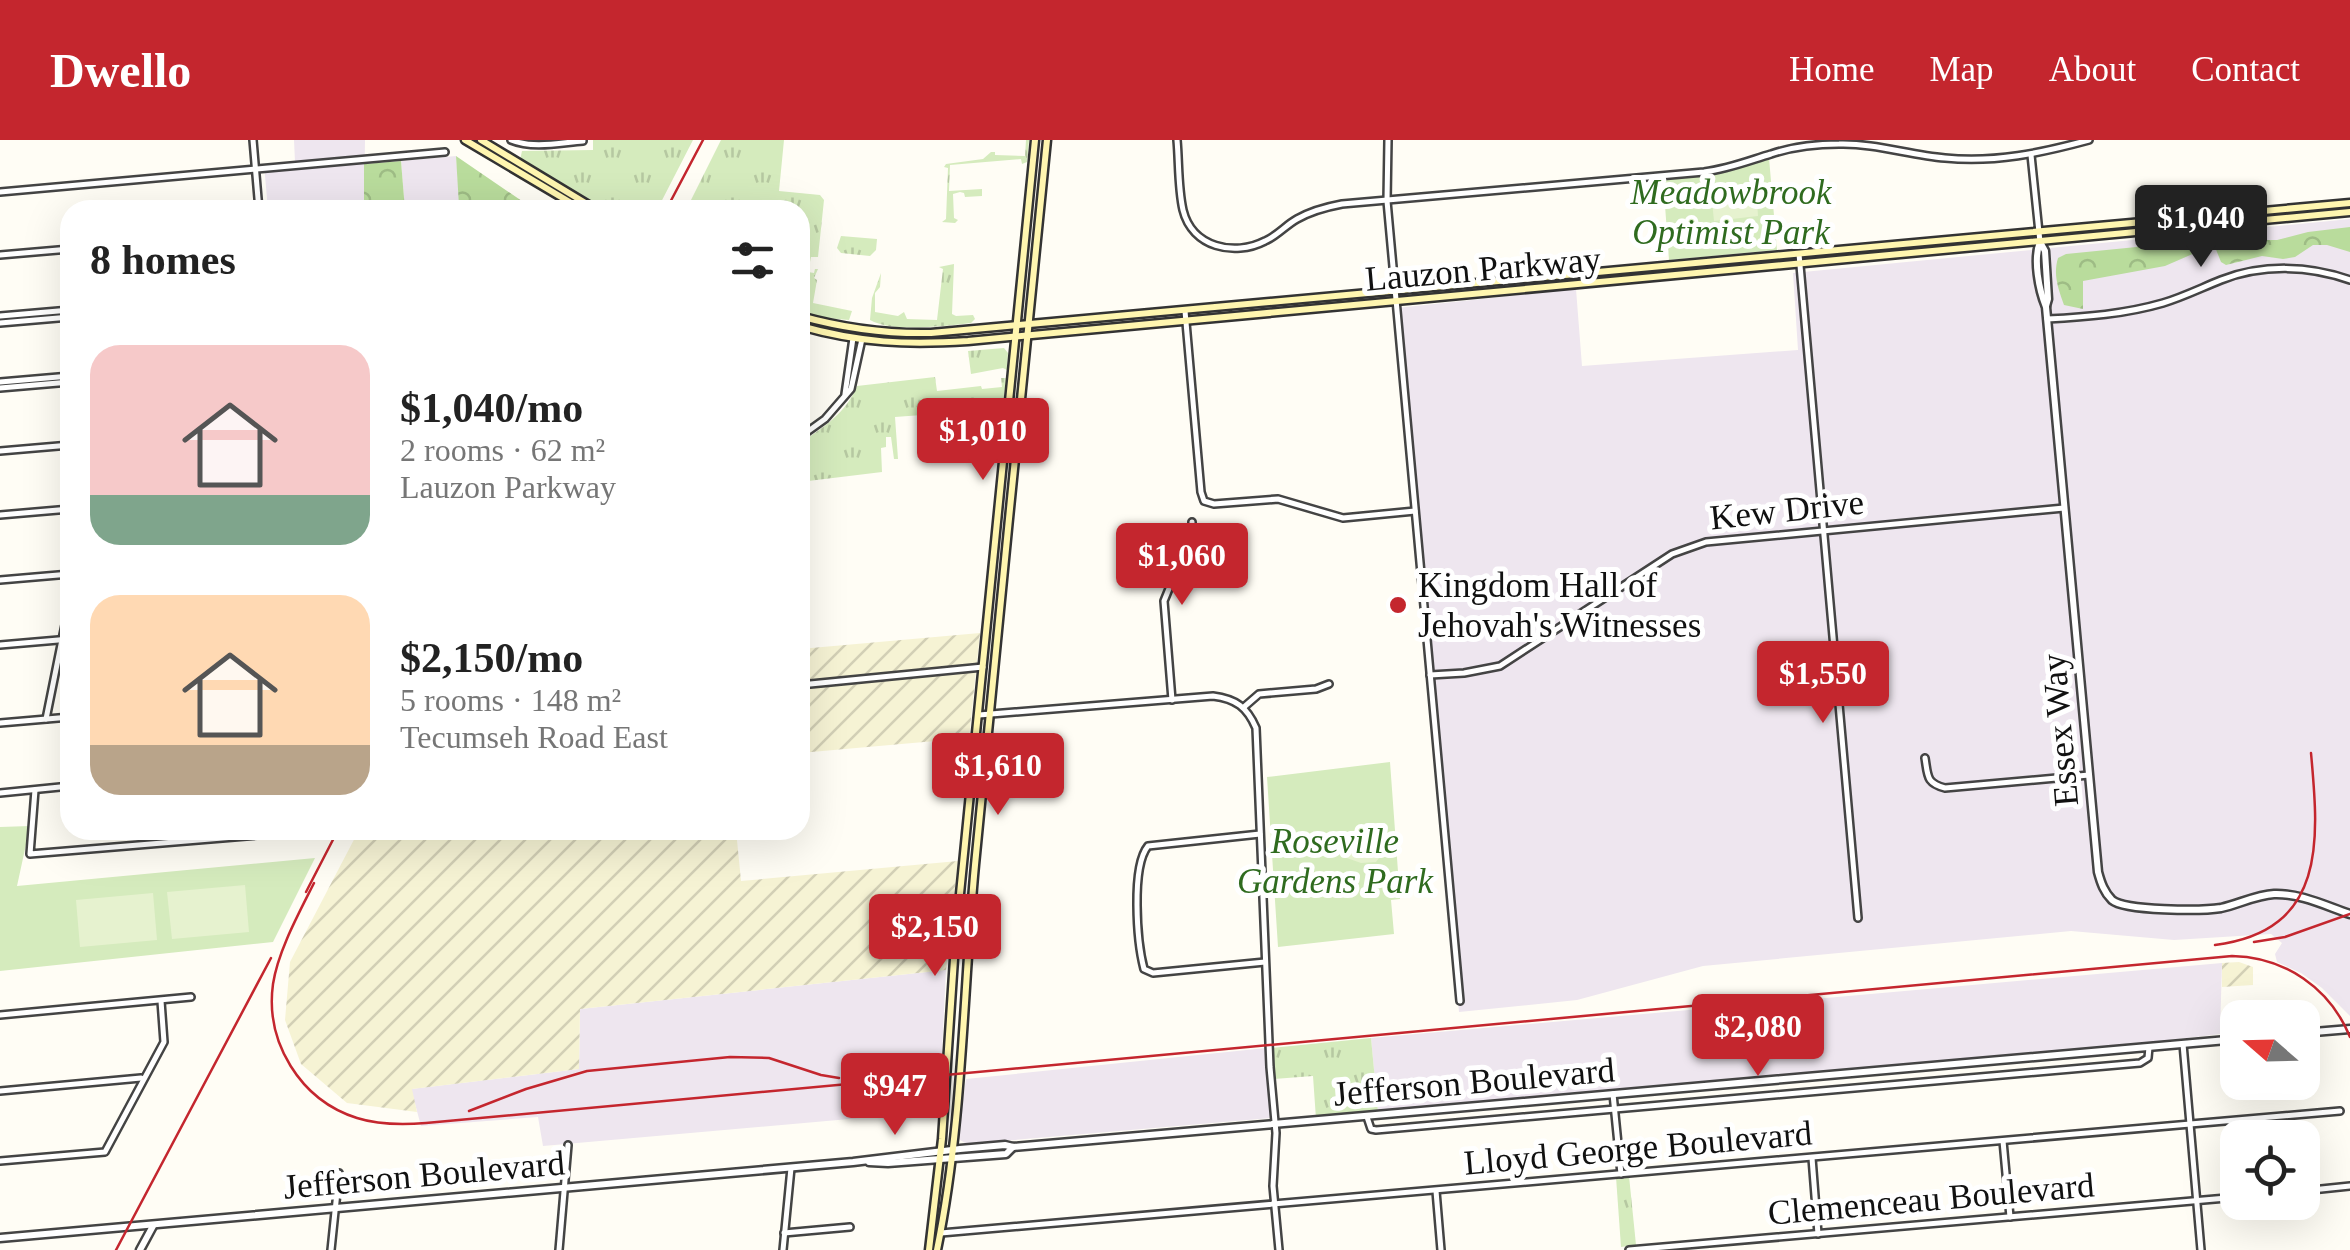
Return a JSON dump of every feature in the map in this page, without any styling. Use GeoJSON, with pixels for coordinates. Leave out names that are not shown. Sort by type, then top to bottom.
{"type":"FeatureCollection","features":[{"type":"Feature","properties":{"kind":"main road"},"geometry":{"type":"LineString","coordinates":[[466,140],[566,200]]}},
{"type":"Feature","properties":{"kind":"main road"},"geometry":{"type":"LineString","coordinates":[[481,140],[580,200]]}},
{"type":"Feature","properties":{"kind":"main road"},"geometry":{"type":"LineString","coordinates":[[929,1250],[955,944],[1035,140]]}},
{"type":"Feature","properties":{"kind":"main road"},"geometry":{"type":"LineString","coordinates":[[938,1250],[951,1154],[969,926],[1047,140]]}},
{"type":"Feature","properties":{"kind":"main road","name":"Lauzon Parkway"},"geometry":{"type":"LineString","coordinates":[[810,318],[906,334],[2350,203]]}},
{"type":"Feature","properties":{"kind":"main road","name":"Lauzon Parkway"},"geometry":{"type":"LineString","coordinates":[[810,328],[857,340],[928,344],[2350,212]]}},
{"type":"Feature","properties":{"kind":"street"},"geometry":{"type":"LineString","coordinates":[[253,140],[258,200]]}},
{"type":"Feature","properties":{"kind":"street"},"geometry":{"type":"LineString","coordinates":[[511,140],[524,145],[583,141]]}},
{"type":"Feature","properties":{"kind":"street"},"geometry":{"type":"LineString","coordinates":[[1177,140],[1182,208],[1188,224],[1199,236],[1229,249],[1264,242],[1296,220],[1342,204],[1718,170],[1812,145],[1860,144],[1969,160],[2031,155],[2089,140]]}},
{"type":"Feature","properties":{"kind":"street"},"geometry":{"type":"LineString","coordinates":[[1388,140],[1387,200],[1460,1001]]}},
{"type":"Feature","properties":{"kind":"street"},"geometry":{"type":"LineString","coordinates":[[0,192],[445,152]]}},
{"type":"Feature","properties":{"kind":"street","name":"Essex Way"},"geometry":{"type":"LineString","coordinates":[[2031,155],[2040,232],[2036,251],[2046,307],[2098,872],[2104,890],[2116,903],[2131,907],[2207,910],[2265,895],[2288,894],[2350,914]]}},
{"type":"Feature","properties":{"kind":"street"},"geometry":{"type":"LineString","coordinates":[[0,255],[60,250]]}},
{"type":"Feature","properties":{"kind":"street"},"geometry":{"type":"LineString","coordinates":[[1799,254],[1858,918]]}},
{"type":"Feature","properties":{"kind":"street"},"geometry":{"type":"LineString","coordinates":[[2047,320],[2135,310],[2254,270],[2304,269],[2350,280]]}},
{"type":"Feature","properties":{"kind":"street"},"geometry":{"type":"LineString","coordinates":[[1184,310],[1200,492],[1204,501],[1214,504],[1278,499],[1343,518],[1415,511]]}},
{"type":"Feature","properties":{"kind":"street"},"geometry":{"type":"LineString","coordinates":[[0,320],[60,314]]}},
{"type":"Feature","properties":{"kind":"street"},"geometry":{"type":"LineString","coordinates":[[810,430],[851,389],[859,329]]}},
{"type":"Feature","properties":{"kind":"street"},"geometry":{"type":"LineString","coordinates":[[0,385],[60,380]]}},
{"type":"Feature","properties":{"kind":"street"},"geometry":{"type":"LineString","coordinates":[[0,451],[60,446]]}},
{"type":"Feature","properties":{"kind":"street","name":"Kew Drive"},"geometry":{"type":"LineString","coordinates":[[1430,675],[1500,666],[1689,546],[2064,508]]}},
{"type":"Feature","properties":{"kind":"street"},"geometry":{"type":"LineString","coordinates":[[0,515],[60,510]]}},
{"type":"Feature","properties":{"kind":"street"},"geometry":{"type":"LineString","coordinates":[[1172,700],[1164,601],[1192,532],[1192,522]]}},
{"type":"Feature","properties":{"kind":"street"},"geometry":{"type":"LineString","coordinates":[[0,580],[60,575]]}},
{"type":"Feature","properties":{"kind":"street"},"geometry":{"type":"LineString","coordinates":[[0,645],[60,639]]}},
{"type":"Feature","properties":{"kind":"street"},"geometry":{"type":"LineString","coordinates":[[46,719],[60,644]]}},
{"type":"Feature","properties":{"kind":"street"},"geometry":{"type":"LineString","coordinates":[[810,684],[984,668]]}},
{"type":"Feature","properties":{"kind":"street"},"geometry":{"type":"LineString","coordinates":[[1244,707],[1259,694],[1316,689],[1328,684]]}},
{"type":"Feature","properties":{"kind":"street"},"geometry":{"type":"LineString","coordinates":[[979,715],[1213,696],[1230,698],[1244,707],[1256,728],[1279,1250]]}},
{"type":"Feature","properties":{"kind":"street"},"geometry":{"type":"LineString","coordinates":[[0,724],[60,718]]}},
{"type":"Feature","properties":{"kind":"street"},"geometry":{"type":"LineString","coordinates":[[1925,758],[1928,778],[1945,788],[2089,775]]}},
{"type":"Feature","properties":{"kind":"street"},"geometry":{"type":"LineString","coordinates":[[0,793],[60,787]]}},
{"type":"Feature","properties":{"kind":"street"},"geometry":{"type":"LineString","coordinates":[[35,790],[30,854],[161,840]]}},
{"type":"Feature","properties":{"kind":"street"},"geometry":{"type":"LineString","coordinates":[[1260,834],[1148,846],[1140,855],[1137,894],[1144,969],[1153,972],[1266,962]]}},
{"type":"Feature","properties":{"kind":"street"},"geometry":{"type":"LineString","coordinates":[[0,1015],[191,998]]}},
{"type":"Feature","properties":{"kind":"street"},"geometry":{"type":"LineString","coordinates":[[0,1161],[105,1152],[164,1042],[161,1000]]}},
{"type":"Feature","properties":{"kind":"street"},"geometry":{"type":"LineString","coordinates":[[2320,1032],[2350,1029]]}},
{"type":"Feature","properties":{"kind":"street","name":"Jefferson Boulevard"},"geometry":{"type":"LineString","coordinates":[[0,1238],[853,1162],[1006,1154],[1013,1148],[2220,1041]]}},
{"type":"Feature","properties":{"kind":"street"},"geometry":{"type":"LineString","coordinates":[[2183,1044],[2201,1250]]}},
{"type":"Feature","properties":{"kind":"street"},"geometry":{"type":"LineString","coordinates":[[1367,1117],[1368,1124],[1376,1130],[1996,1076],[2140,1063],[2148,1058],[2148,1047]]}},
{"type":"Feature","properties":{"kind":"street"},"geometry":{"type":"LineString","coordinates":[[1995,1060],[1996,1076]]}},
{"type":"Feature","properties":{"kind":"street"},"geometry":{"type":"LineString","coordinates":[[1810,1077],[1810,1092]]}},
{"type":"Feature","properties":{"kind":"street"},"geometry":{"type":"LineString","coordinates":[[0,1091],[144,1078]]}},
{"type":"Feature","properties":{"kind":"street"},"geometry":{"type":"LineString","coordinates":[[1614,1094],[1621,1174]]}},
{"type":"Feature","properties":{"kind":"street","name":"Lloyd George Boulevard"},"geometry":{"type":"LineString","coordinates":[[941,1233],[2340,1110]]}},
{"type":"Feature","properties":{"kind":"street"},"geometry":{"type":"LineString","coordinates":[[1426,1112],[1428,1126]]}},
{"type":"Feature","properties":{"kind":"street"},"geometry":{"type":"LineString","coordinates":[[2003,1140],[2010,1217]]}},
{"type":"Feature","properties":{"kind":"street"},"geometry":{"type":"LineString","coordinates":[[559,1250],[568,1145]]}},
{"type":"Feature","properties":{"kind":"street"},"geometry":{"type":"LineString","coordinates":[[1812,1158],[1818,1234]]}},
{"type":"Feature","properties":{"kind":"street"},"geometry":{"type":"LineString","coordinates":[[782,1250],[791,1168]]}},
{"type":"Feature","properties":{"kind":"street"},"geometry":{"type":"LineString","coordinates":[[331,1250],[338,1173]]}},
{"type":"Feature","properties":{"kind":"street"},"geometry":{"type":"LineString","coordinates":[[2320,1189],[2350,1186]]}},
{"type":"Feature","properties":{"kind":"street"},"geometry":{"type":"LineString","coordinates":[[1436,1191],[1442,1250]]}},
{"type":"Feature","properties":{"kind":"street","name":"Clemenceau Boulevard"},"geometry":{"type":"LineString","coordinates":[[1629,1250],[2220,1199]]}},
{"type":"Feature","properties":{"kind":"street"},"geometry":{"type":"LineString","coordinates":[[140,1250],[154,1225]]}},
{"type":"Feature","properties":{"kind":"street"},"geometry":{"type":"LineString","coordinates":[[784,1232],[850,1227]]}},
{"type":"Feature","properties":{"kind":"shaded area"},"geometry":{"type":"Polygon","coordinates":[[[294,140],[365,140],[364,200],[267,200],[264,164],[295,162],[294,140]]]}},
{"type":"Feature","properties":{"kind":"shaded area"},"geometry":{"type":"Polygon","coordinates":[[[456,156],[460,200],[404,200],[401,161],[456,156]]]}},
{"type":"Feature","properties":{"kind":"shaded area"},"geometry":{"type":"Polygon","coordinates":[[[2350,219],[2350,1016],[2322,988],[2277,962],[2275,954],[2282,943],[2271,934],[2174,940],[2071,931],[1703,966],[1577,1000],[1459,1012],[1397,308],[1576,289],[1582,366],[1798,350],[1793,273],[2350,219]]]}},
{"type":"Feature","properties":{"kind":"shaded area"},"geometry":{"type":"Polygon","coordinates":[[[980,633],[969,738],[810,752],[810,648],[980,633]]]}},
{"type":"Feature","properties":{"kind":"shaded area"},"geometry":{"type":"Polygon","coordinates":[[[354,840],[737,840],[741,881],[958,861],[946,970],[580,1009],[579,1069],[412,1089],[417,1112],[347,1103],[301,1064],[285,1020],[290,962],[354,840]]]}},
{"type":"Feature","properties":{"kind":"shaded area"},"geometry":{"type":"Polygon","coordinates":[[[2239,962],[2253,967],[2253,985],[2222,987],[2222,963],[2239,962]]]}},
{"type":"Feature","properties":{"kind":"shaded area"},"geometry":{"type":"Polygon","coordinates":[[[2222,963],[2220,1034],[2090,1050],[1378,1112],[1371,1038],[2222,963]]]}},
{"type":"Feature","properties":{"kind":"shaded area"},"geometry":{"type":"Polygon","coordinates":[[[946,970],[939,1111],[543,1146],[538,1117],[421,1126],[411,1089],[579,1069],[580,1009],[946,970]]]}},
{"type":"Feature","properties":{"kind":"shaded area"},"geometry":{"type":"Polygon","coordinates":[[[1266,1048],[1271,1118],[967,1144],[958,1134],[966,1079],[1266,1048]]]}},
{"type":"Feature","properties":{"kind":"green space"},"geometry":{"type":"Polygon","coordinates":[[[593,140],[693,140],[662,200],[586,200],[520,160],[522,151],[593,150],[593,140]]]}},
{"type":"Feature","properties":{"kind":"green space"},"geometry":{"type":"Polygon","coordinates":[[[721,140],[784,140],[779,191],[820,195],[824,200],[818,257],[811,257],[810,262],[810,200],[691,200],[721,140]]]}},
{"type":"Feature","properties":{"kind":"green space"},"geometry":{"type":"Polygon","coordinates":[[[1026,140],[1027,162],[1022,164],[1021,159],[950,165],[949,191],[982,189],[982,196],[953,194],[954,218],[958,220],[942,222],[946,219],[946,164],[983,159],[991,152],[1025,156],[1026,140]]]}},
{"type":"Feature","properties":{"kind":"green space"},"geometry":{"type":"Polygon","coordinates":[[[456,156],[520,200],[459,200],[456,156]]]}},
{"type":"Feature","properties":{"kind":"green space","name":"Meadowbrook Optimist Park"},"geometry":{"type":"Polygon","coordinates":[[[1769,158],[1777,250],[1669,260],[1663,178],[1718,173],[1769,158]]]}},
{"type":"Feature","properties":{"kind":"green space"},"geometry":{"type":"Polygon","coordinates":[[[401,161],[404,200],[364,200],[364,164],[401,161]]]}},
{"type":"Feature","properties":{"kind":"green space"},"geometry":{"type":"Polygon","coordinates":[[[1756,186],[1758,216],[1714,221],[1711,191],[1756,186]]]}},
{"type":"Feature","properties":{"kind":"green space"},"geometry":{"type":"Polygon","coordinates":[[[2350,227],[2350,252],[2313,245],[2295,257],[2262,256],[2226,265],[2211,246],[2165,266],[2083,281],[2083,309],[2064,305],[2057,282],[2058,258],[2066,254],[2207,240],[2277,240],[2350,227]]]}},
{"type":"Feature","properties":{"kind":"green space"},"geometry":{"type":"Polygon","coordinates":[[[841,236],[877,239],[876,250],[870,256],[841,253],[837,248],[841,236]]]}},
{"type":"Feature","properties":{"kind":"green space"},"geometry":{"type":"Polygon","coordinates":[[[954,264],[952,314],[973,315],[971,323],[905,327],[870,320],[872,298],[881,273],[875,312],[898,316],[904,312],[907,319],[937,320],[943,269],[939,267],[954,264]]]}},
{"type":"Feature","properties":{"kind":"green space"},"geometry":{"type":"Polygon","coordinates":[[[815,269],[813,303],[852,311],[849,320],[810,314],[810,272],[815,269]]]}},
{"type":"Feature","properties":{"kind":"green space"},"geometry":{"type":"Polygon","coordinates":[[[1004,348],[1008,353],[1007,370],[971,374],[968,351],[1004,348]]]}},
{"type":"Feature","properties":{"kind":"green space"},"geometry":{"type":"Polygon","coordinates":[[[935,377],[937,391],[981,386],[982,389],[1002,387],[1001,378],[1006,378],[1003,409],[895,417],[898,459],[894,459],[891,437],[886,437],[886,447],[881,448],[882,472],[810,481],[810,436],[840,412],[857,386],[935,377]]]}},
{"type":"Feature","properties":{"kind":"green space","name":"Roseville Gardens Park"},"geometry":{"type":"Polygon","coordinates":[[[1390,762],[1400,899],[1391,900],[1394,934],[1278,947],[1267,777],[1390,762]]]}},
{"type":"Feature","properties":{"kind":"green space"},"geometry":{"type":"Polygon","coordinates":[[[30,826],[17,886],[315,858],[273,942],[0,971],[0,827],[30,826]]]}},
{"type":"Feature","properties":{"kind":"green space"},"geometry":{"type":"Polygon","coordinates":[[[1365,829],[1374,830],[1379,858],[1376,862],[1361,863],[1344,857],[1348,838],[1365,829]]]}},
{"type":"Feature","properties":{"kind":"green space"},"geometry":{"type":"Polygon","coordinates":[[[245,885],[249,932],[172,939],[167,892],[245,885]]]}},
{"type":"Feature","properties":{"kind":"green space"},"geometry":{"type":"Polygon","coordinates":[[[153,893],[157,940],[80,947],[76,900],[153,893]]]}},
{"type":"Feature","properties":{"kind":"green space"},"geometry":{"type":"Polygon","coordinates":[[[1371,1038],[1378,1112],[1316,1119],[1313,1076],[1274,1079],[1271,1048],[1371,1038]]]}},
{"type":"Feature","properties":{"kind":"green space"},"geometry":{"type":"Polygon","coordinates":[[[1629,1176],[1636,1245],[1621,1247],[1616,1177],[1629,1176]]]}},
{"type":"Feature","properties":{"kind":"railway"},"geometry":{"type":"LineString","coordinates":[[671,200],[703,140]]}},
{"type":"Feature","properties":{"kind":"railway"},"geometry":{"type":"LineString","coordinates":[[2215,945],[2252,936],[2278,921],[2297,901],[2314,848],[2311,753]]}},
{"type":"Feature","properties":{"kind":"railway"},"geometry":{"type":"LineString","coordinates":[[306,892],[333,840]]}},
{"type":"Feature","properties":{"kind":"railway"},"geometry":{"type":"LineString","coordinates":[[314,883],[284,945],[273,984],[272,1006],[281,1047],[303,1083],[319,1098],[357,1118],[391,1124],[2232,956],[2270,962],[2303,979],[2331,1004],[2350,1037]]}},
{"type":"Feature","properties":{"kind":"railway"},"geometry":{"type":"LineString","coordinates":[[2254,942],[2285,937],[2350,914]]}},
{"type":"Feature","properties":{"kind":"railway"},"geometry":{"type":"LineString","coordinates":[[116,1250],[271,958]]}},
{"type":"Feature","properties":{"kind":"railway"},"geometry":{"type":"LineString","coordinates":[[469,1111],[587,1071],[730,1057],[769,1058],[839,1078]]}},
{"type":"Feature","properties":{"kind":"place","name":"Kingdom Hall of Jehovah's Witnesses"},"geometry":{"type":"Point","coordinates":[1398,605]}}]}
